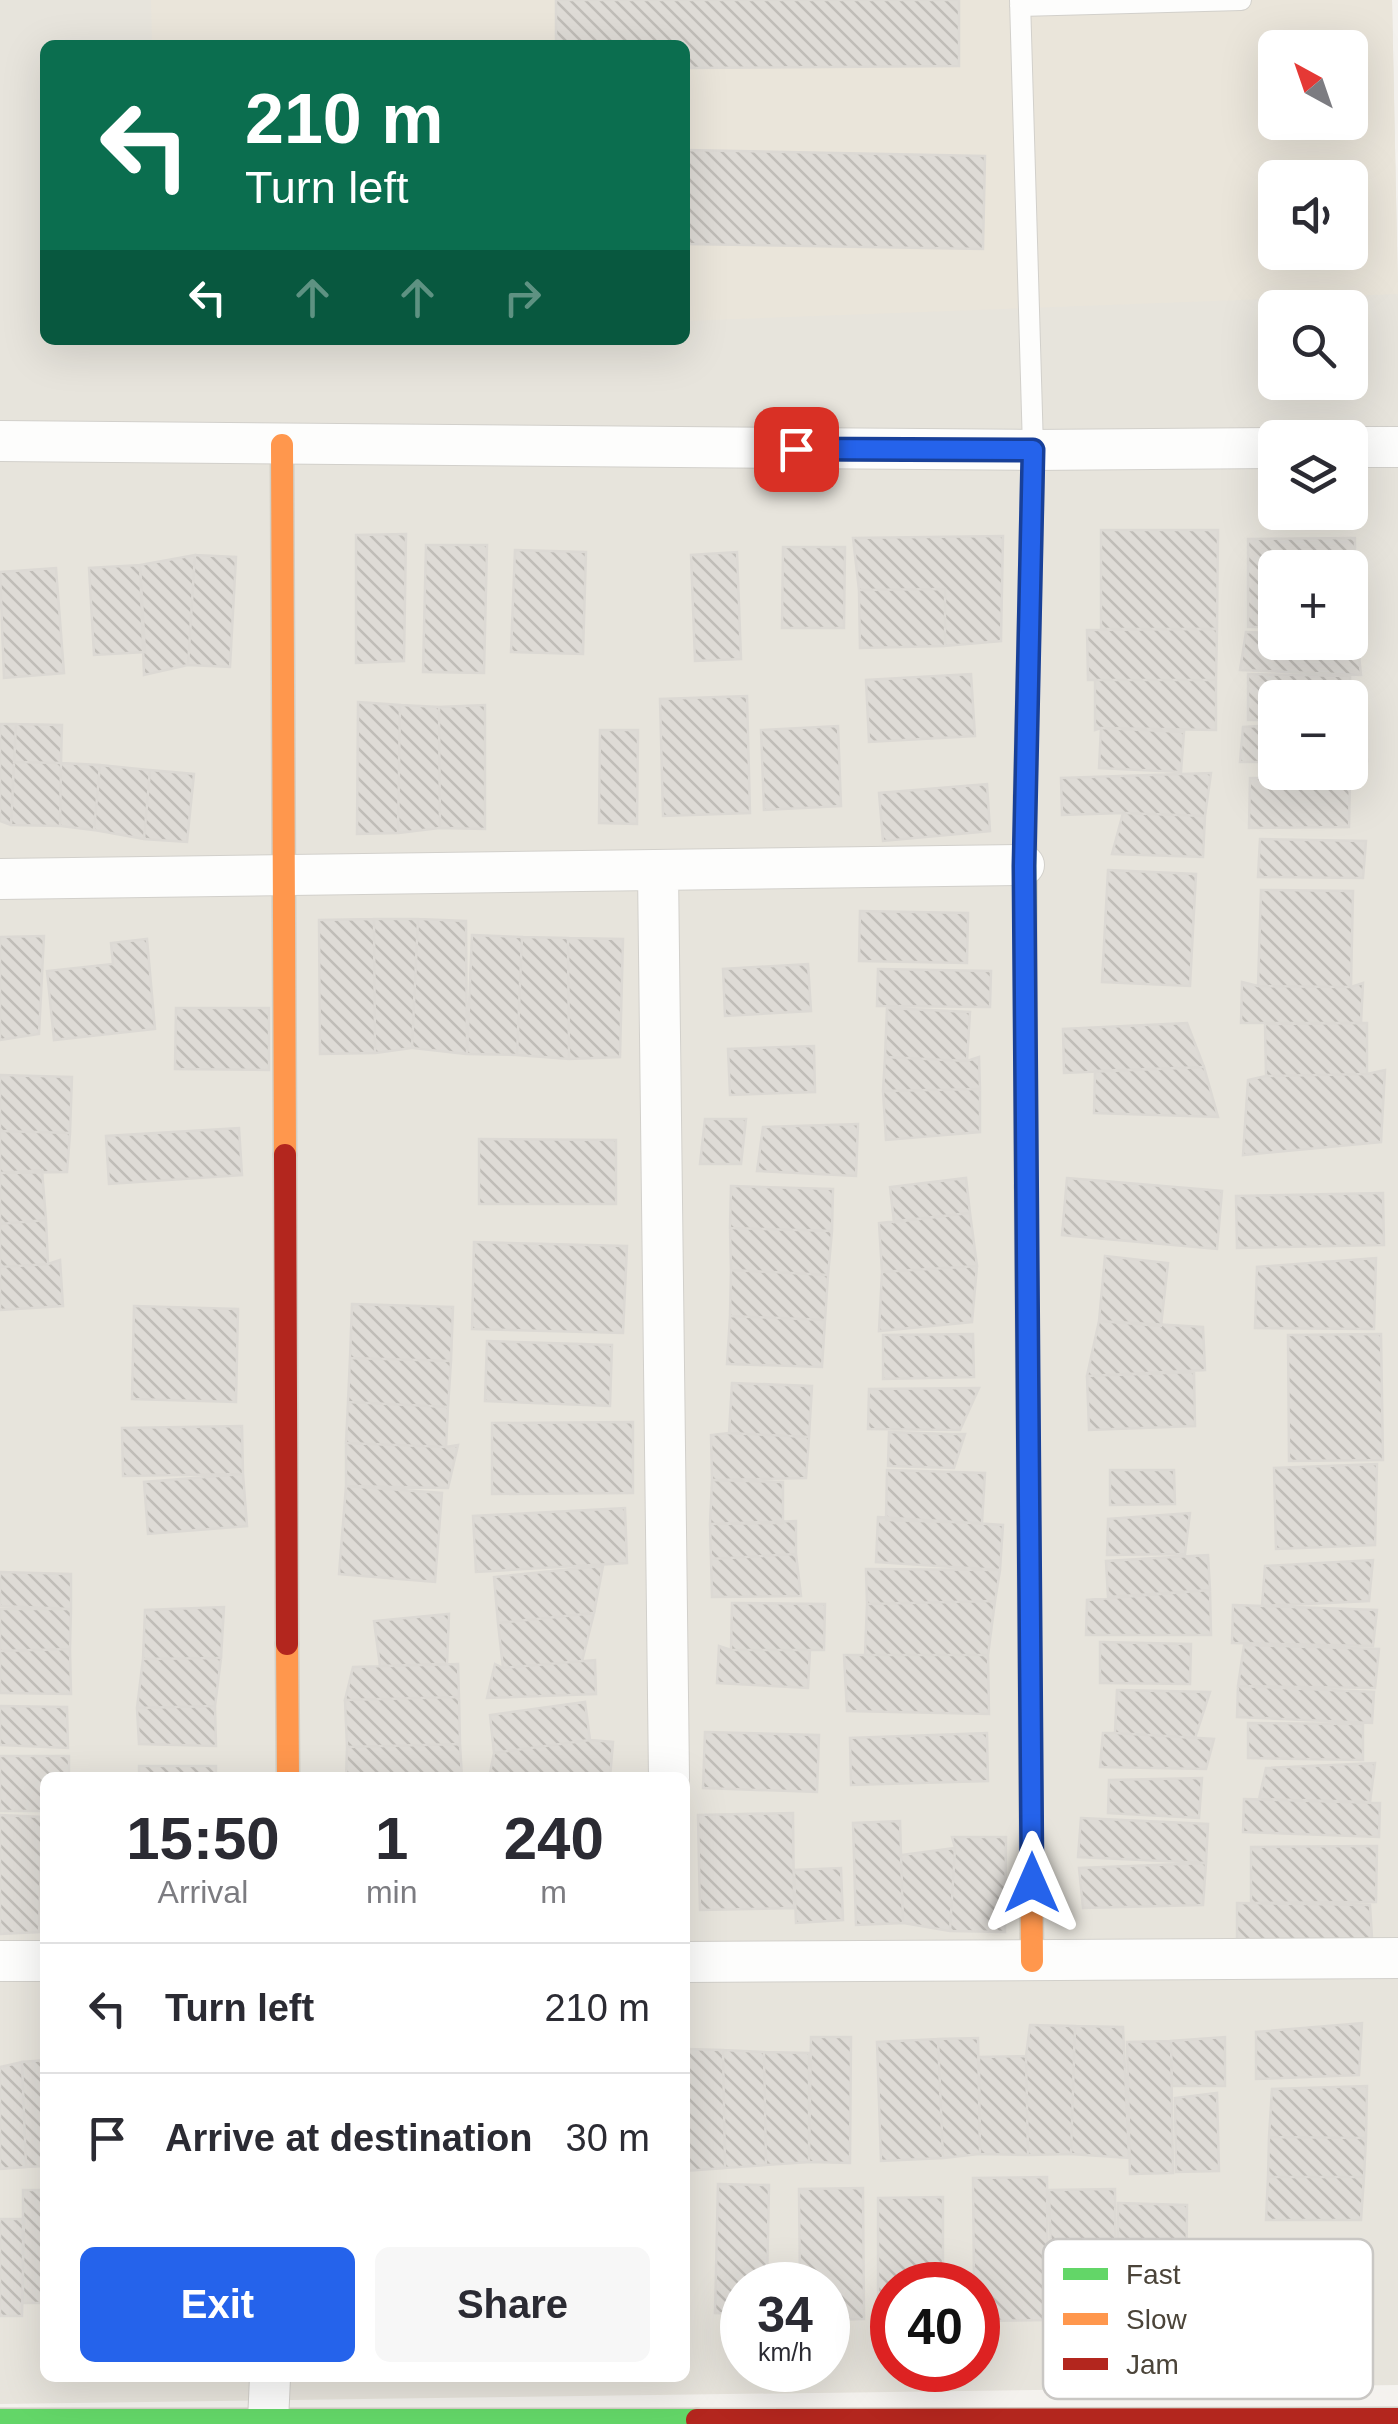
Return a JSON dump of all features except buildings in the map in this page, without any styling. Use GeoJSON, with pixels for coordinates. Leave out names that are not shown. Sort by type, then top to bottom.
{"type":"FeatureCollection","features":[{"type":"Feature","properties":{"kind":"street"},"geometry":{"type":"LineString","coordinates":[[0,441],[282,446],[1258,448]]}},
{"type":"Feature","properties":{"kind":"street"},"geometry":{"type":"LineString","coordinates":[[282,446],[288,1772]]}},
{"type":"Feature","properties":{"kind":"street"},"geometry":{"type":"LineString","coordinates":[[1368,447],[1398,446]]}},
{"type":"Feature","properties":{"kind":"street"},"geometry":{"type":"LineString","coordinates":[[1032,1962],[1024,866],[1033,450]]}},
{"type":"Feature","properties":{"kind":"street"},"geometry":{"type":"LineString","coordinates":[[0,879],[1024,866]]}},
{"type":"Feature","properties":{"kind":"street"},"geometry":{"type":"LineString","coordinates":[[658,870],[668,1772]]}},
{"type":"Feature","properties":{"kind":"street"},"geometry":{"type":"LineString","coordinates":[[690,1962],[1398,1958]]}},
{"type":"Feature","properties":{"kind":"street"},"geometry":{"type":"LineString","coordinates":[[0,1962],[40,1962]]}},
{"type":"Feature","properties":{"kind":"street"},"geometry":{"type":"LineString","coordinates":[[268,2421],[270,2382]]}},
{"type":"Feature","properties":{"kind":"street"},"geometry":{"type":"LineString","coordinates":[[0,2420],[1398,2419]]}},
{"type":"Feature","properties":{"kind":"lane"},"geometry":{"type":"LineString","coordinates":[[1033,450],[1020,3],[1242,0]]}},
{"type":"Feature","properties":{"kind":"shaded area"},"geometry":{"type":"Polygon","coordinates":[[[0,0],[1392,0],[1398,294],[1398,2385],[1373,2385],[1373,2239],[1043,2239],[1043,2390],[1000,2390],[1000,2262],[870,2262],[870,2392],[883,2392],[0,2404],[0,0]]]}},
{"type":"Feature","properties":{"kind":"shaded area"},"geometry":{"type":"Polygon","coordinates":[[[151,0],[1392,0],[1398,294],[1368,295],[1368,290],[1258,290],[1258,299],[690,321],[690,40],[152,40],[151,0]]]}},
{"type":"Feature","properties":{"kind":"traffic: fast"},"geometry":{"type":"LineString","coordinates":[[1025,797],[1026,1187]]}},
{"type":"Feature","properties":{"kind":"traffic: fast"},"geometry":{"type":"LineString","coordinates":[[0,2420],[697,2420]]}},
{"type":"Feature","properties":{"kind":"traffic: slow"},"geometry":{"type":"LineString","coordinates":[[282,445],[285,1155]]}},
{"type":"Feature","properties":{"kind":"traffic: slow"},"geometry":{"type":"LineString","coordinates":[[1026,1187],[1032,1961]]}},
{"type":"Feature","properties":{"kind":"traffic: slow"},"geometry":{"type":"LineString","coordinates":[[287,1644],[288,1772]]}},
{"type":"Feature","properties":{"kind":"traffic: jam"},"geometry":{"type":"LineString","coordinates":[[1025,797],[1033,450]]}},
{"type":"Feature","properties":{"kind":"traffic: jam"},"geometry":{"type":"LineString","coordinates":[[285,1155],[287,1644]]}},
{"type":"Feature","properties":{"kind":"traffic: jam"},"geometry":{"type":"LineString","coordinates":[[697,2420],[1398,2419]]}},
{"type":"Feature","properties":{"kind":"route"},"geometry":{"type":"LineString","coordinates":[[796,449],[1033,450],[1024,866],[1032,1883]]}}]}
